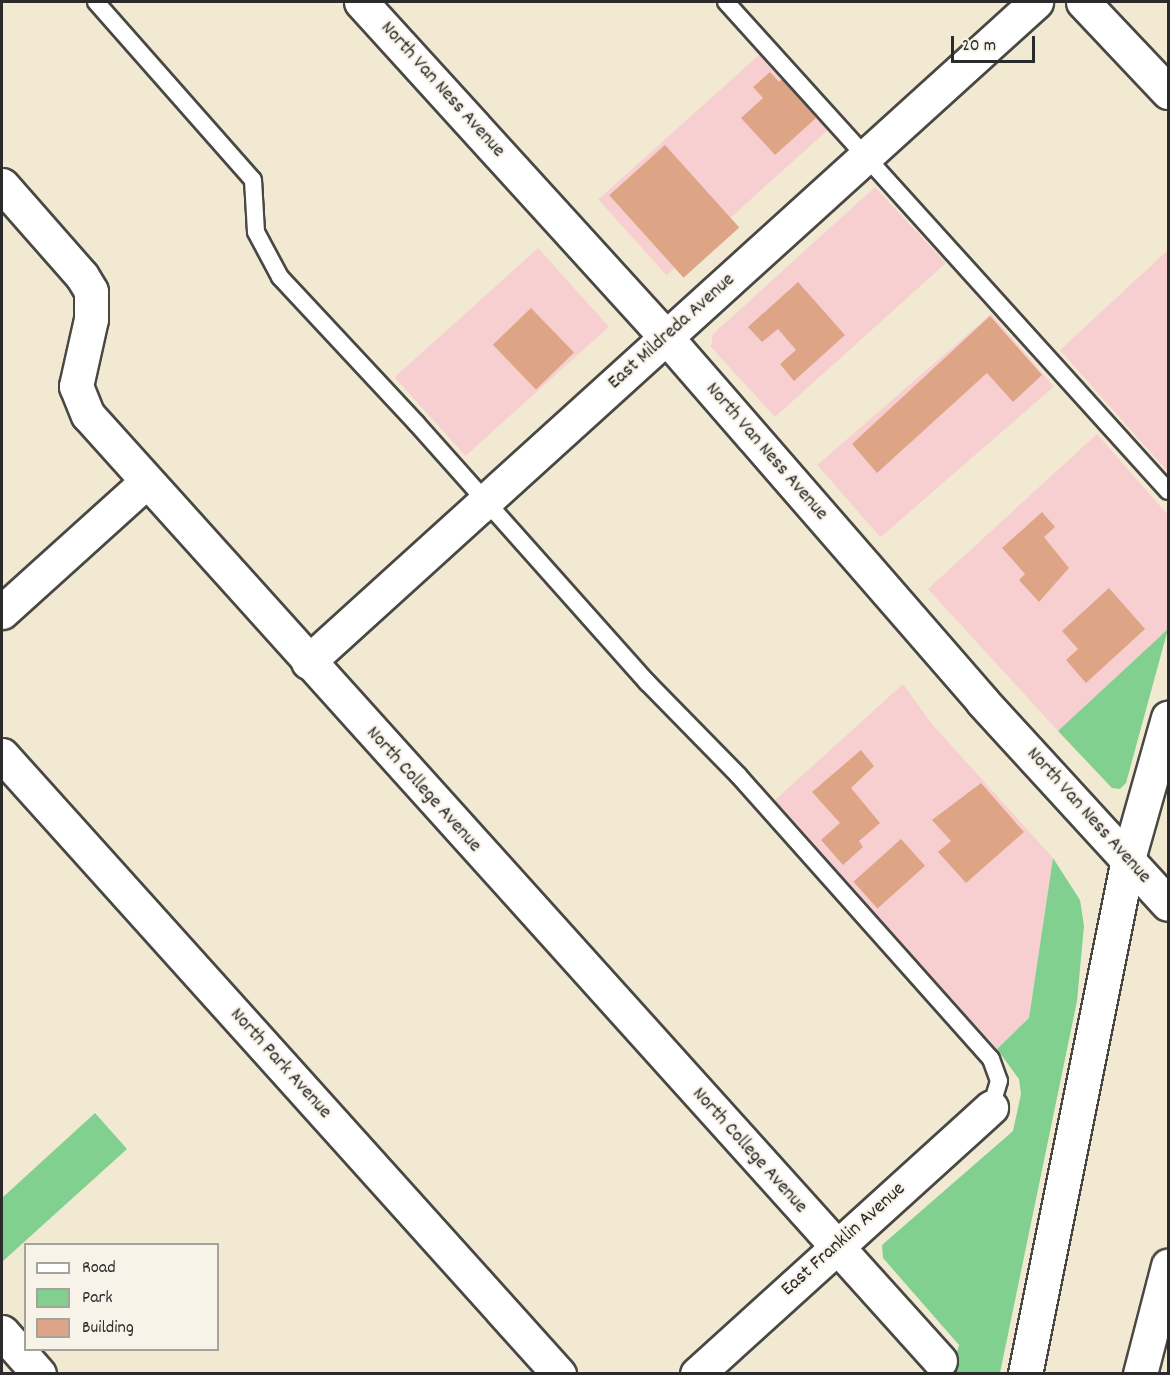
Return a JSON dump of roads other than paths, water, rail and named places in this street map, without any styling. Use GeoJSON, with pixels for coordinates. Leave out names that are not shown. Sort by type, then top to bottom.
{"type":"FeatureCollection","features":[{"type":"Feature","properties":{"kind":"main road","name":"North Van Ness Avenue"},"geometry":{"type":"LineString","coordinates":[[361,2],[666,338],[982,700],[1168,904]]}},
{"type":"Feature","properties":{"kind":"main road","name":"East Mildreda Avenue"},"geometry":{"type":"LineString","coordinates":[[308,662],[1036,2]]}},
{"type":"Feature","properties":{"kind":"main road"},"geometry":{"type":"LineString","coordinates":[[1083,2],[1168,92]]}},
{"type":"Feature","properties":{"kind":"main road","name":"North College Avenue"},"geometry":{"type":"LineString","coordinates":[[2,185],[82,276],[91,291],[91,319],[76,386],[88,415],[308,662],[940,1361]]}},
{"type":"Feature","properties":{"kind":"main road"},"geometry":{"type":"LineString","coordinates":[[2,612],[147,482]]}},
{"type":"Feature","properties":{"kind":"main road"},"geometry":{"type":"LineString","coordinates":[[1025,1374],[1128,860],[1168,718]]}},
{"type":"Feature","properties":{"kind":"main road","name":"North Park Avenue"},"geometry":{"type":"LineString","coordinates":[[2,755],[559,1374]]}},
{"type":"Feature","properties":{"kind":"main road","name":"East Franklin Avenue"},"geometry":{"type":"LineString","coordinates":[[697,1374],[991,1107]]}},
{"type":"Feature","properties":{"kind":"main road"},"geometry":{"type":"LineString","coordinates":[[1140,1374],[1168,1266]]}},
{"type":"Feature","properties":{"kind":"main road"},"geometry":{"type":"LineString","coordinates":[[2,1332],[39,1374]]}},
{"type":"Feature","properties":{"kind":"lane"},"geometry":{"type":"LineString","coordinates":[[96,2],[253,180],[256,232],[280,277],[393,398],[647,682],[738,775],[991,1059],[999,1081],[991,1107]]}},
{"type":"Feature","properties":{"kind":"lane"},"geometry":{"type":"LineString","coordinates":[[726,2],[1168,491]]}}]}
